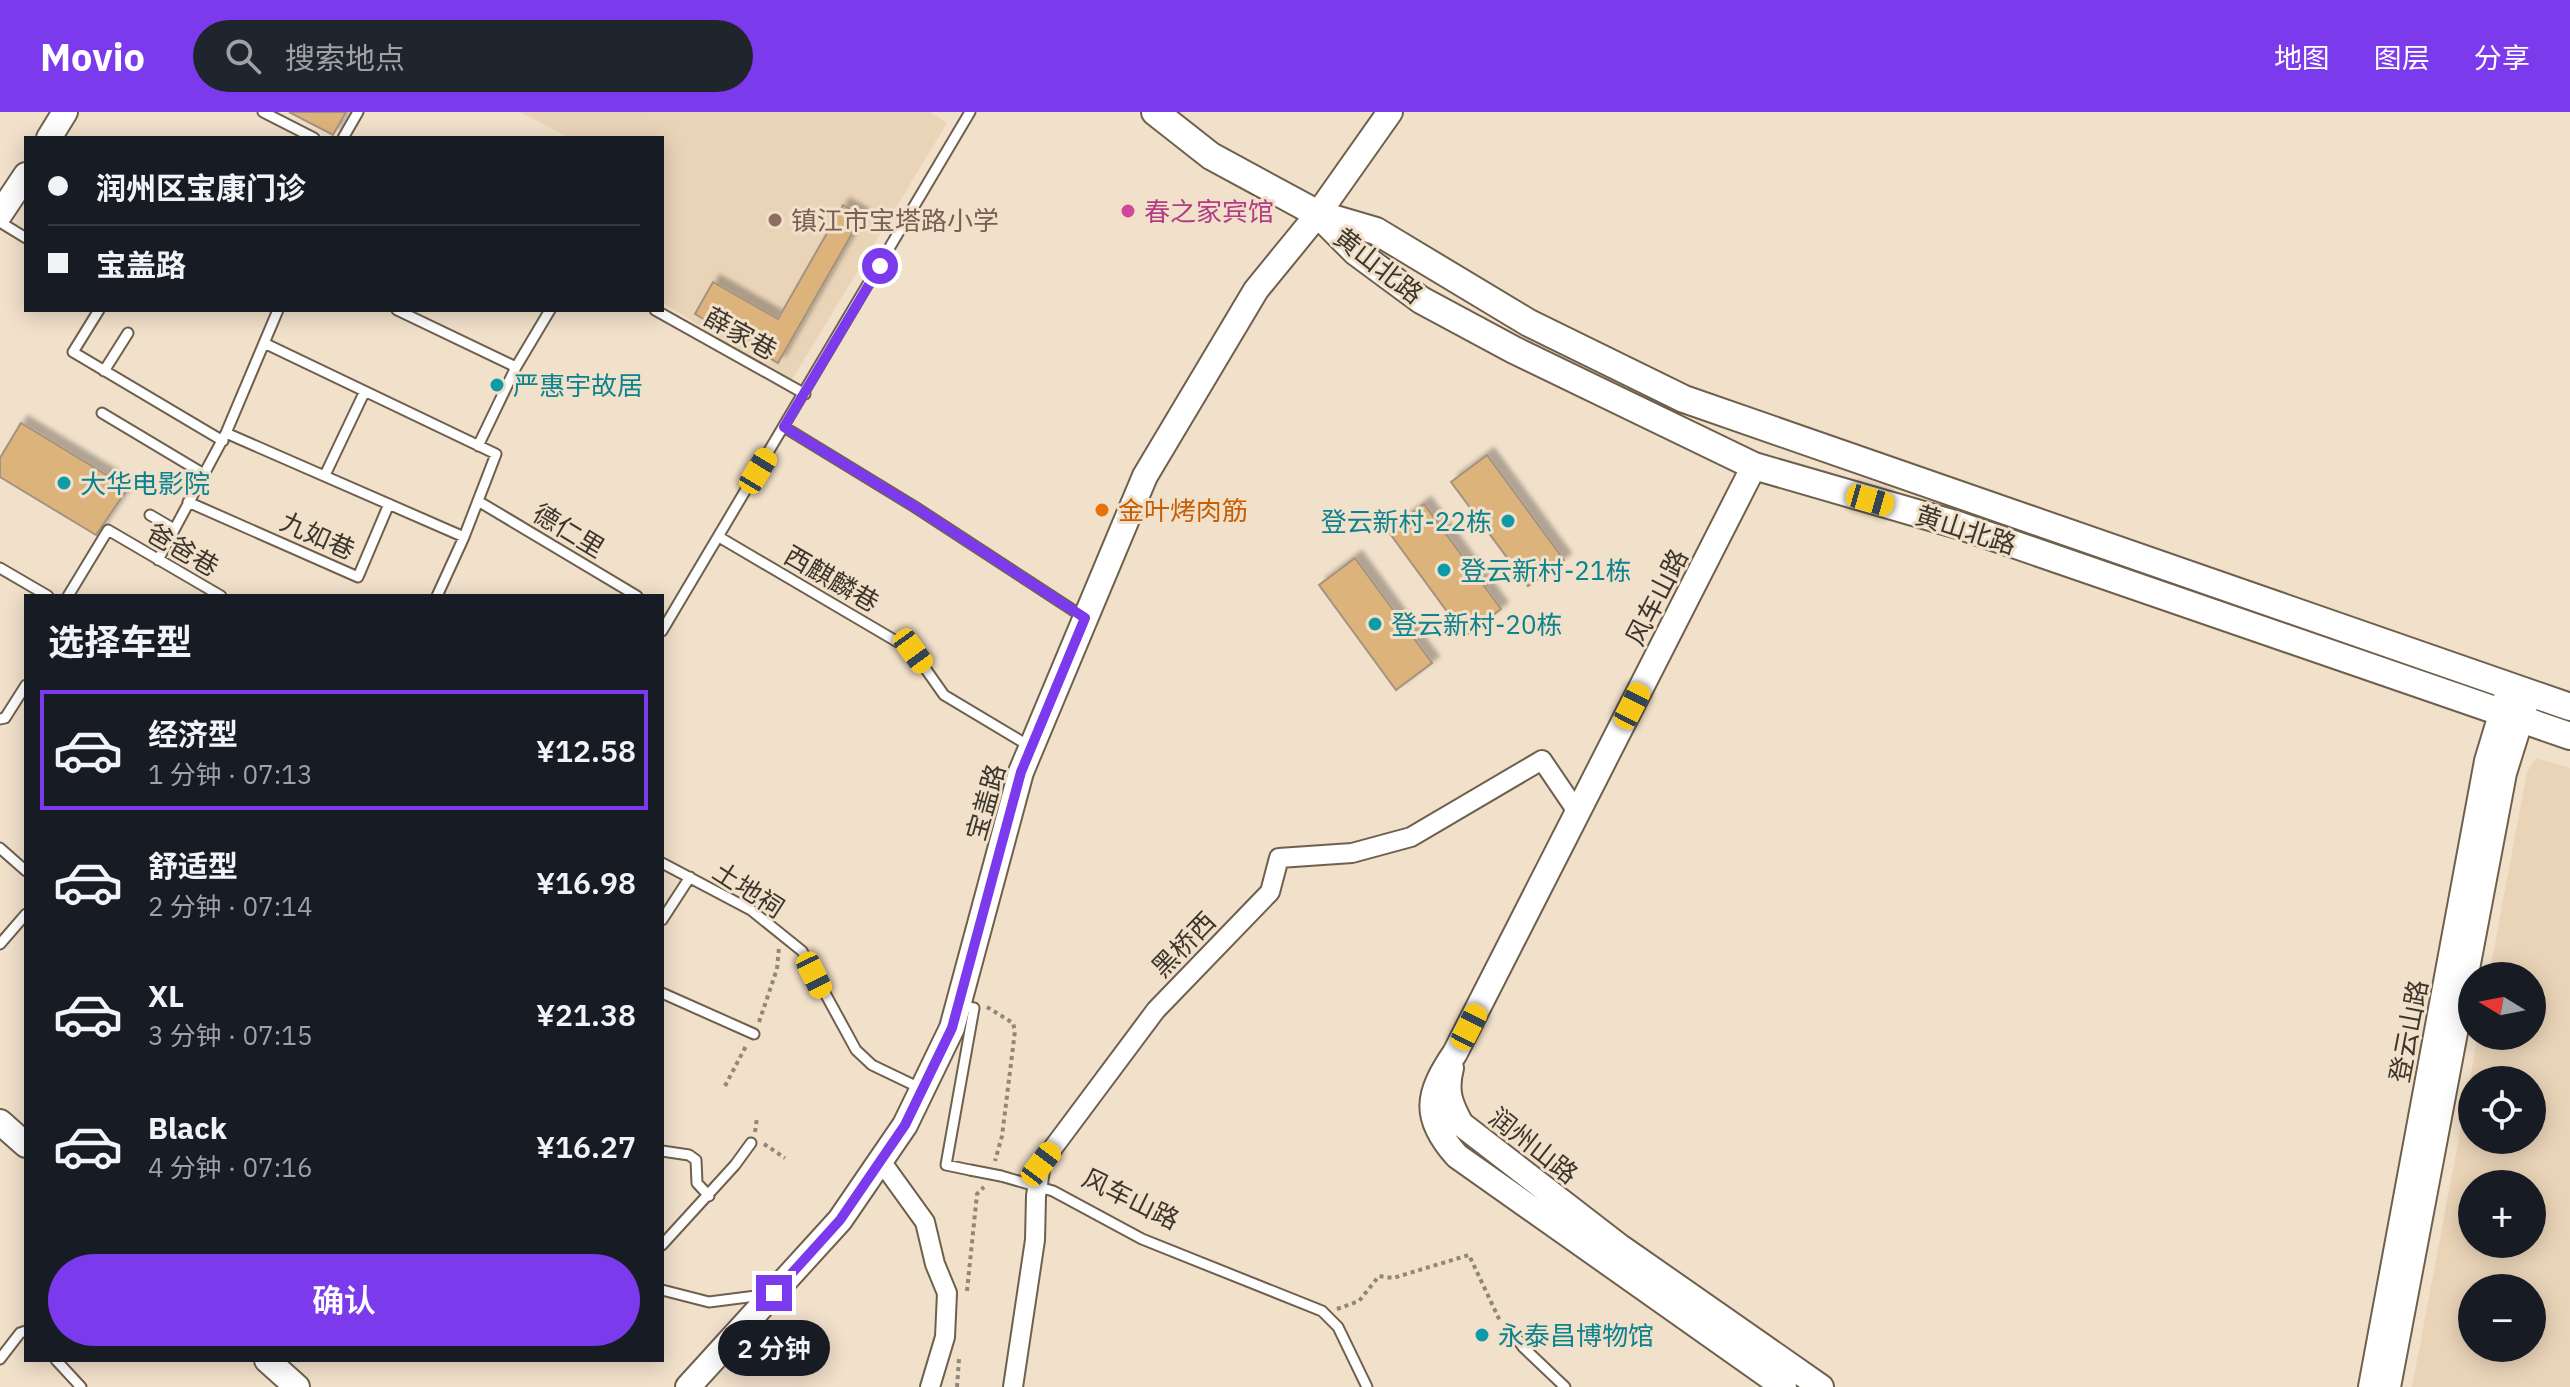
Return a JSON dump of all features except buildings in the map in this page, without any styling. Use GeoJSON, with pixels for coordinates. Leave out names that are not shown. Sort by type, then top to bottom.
{"type":"FeatureCollection","features":[{"type":"Feature","properties":{"kind":"main road"},"geometry":{"type":"LineString","coordinates":[[1155,112],[1211,156],[1318,214]]}},
{"type":"Feature","properties":{"kind":"main road","name":"黄山北路"},"geometry":{"type":"LineString","coordinates":[[1318,214],[1356,252],[1421,300],[1528,357],[1754,466],[1958,525],[2514,703],[2570,707]]}},
{"type":"Feature","properties":{"kind":"main road","name":"黄山北路"},"geometry":{"type":"LineString","coordinates":[[1318,214],[1376,231],[1529,323],[1684,399],[2514,703],[2570,736]]}},
{"type":"Feature","properties":{"kind":"street"},"geometry":{"type":"LineString","coordinates":[[50,136],[65,112]]}},
{"type":"Feature","properties":{"kind":"street","name":"宝盖路"},"geometry":{"type":"LineString","coordinates":[[688,1387],[840,1220],[905,1125],[952,1028],[1021,772],[1145,476],[1256,290],[1318,214],[1390,112]]}},
{"type":"Feature","properties":{"kind":"street"},"geometry":{"type":"LineString","coordinates":[[0,214],[17,185]]}},
{"type":"Feature","properties":{"kind":"street","name":"风车山路"},"geometry":{"type":"LineString","coordinates":[[1455,1053],[1754,466]]}},
{"type":"Feature","properties":{"kind":"street","name":"登云山路"},"geometry":{"type":"LineString","coordinates":[[2371,1387],[2487,761],[2514,703]]}},
{"type":"Feature","properties":{"kind":"street","name":"登云山路"},"geometry":{"type":"LineString","coordinates":[[2388,1387],[2504,773],[2514,703]]}},
{"type":"Feature","properties":{"kind":"street","name":"黑桥西"},"geometry":{"type":"LineString","coordinates":[[1013,1387],[1035,1240],[1041,1164],[1156,1010],[1270,892],[1279,858],[1352,853],[1411,837],[1542,760],[1578,813]]}},
{"type":"Feature","properties":{"kind":"street","name":"润州山路"},"geometry":{"type":"LineString","coordinates":[[1455,1053],[1436,1081],[1431,1103],[1433,1121],[1443,1140],[1457,1156],[1784,1387]]}},
{"type":"Feature","properties":{"kind":"street","name":"润州山路"},"geometry":{"type":"LineString","coordinates":[[1455,1053],[1446,1086],[1450,1105],[1461,1124],[1619,1246],[1821,1387]]}},
{"type":"Feature","properties":{"kind":"street"},"geometry":{"type":"LineString","coordinates":[[0,1122],[24,1143]]}},
{"type":"Feature","properties":{"kind":"street"},"geometry":{"type":"LineString","coordinates":[[881,1161],[925,1222],[935,1264],[947,1293],[945,1337],[930,1387]]}},
{"type":"Feature","properties":{"kind":"street"},"geometry":{"type":"LineString","coordinates":[[269,1362],[297,1387]]}},
{"type":"Feature","properties":{"kind":"lane"},"geometry":{"type":"LineString","coordinates":[[263,112],[310,136]]}},
{"type":"Feature","properties":{"kind":"lane"},"geometry":{"type":"LineString","coordinates":[[344,136],[358,112]]}},
{"type":"Feature","properties":{"kind":"lane"},"geometry":{"type":"LineString","coordinates":[[666,613],[719,537],[970,112]]}},
{"type":"Feature","properties":{"kind":"lane"},"geometry":{"type":"LineString","coordinates":[[0,222],[24,237]]}},
{"type":"Feature","properties":{"kind":"lane"},"geometry":{"type":"LineString","coordinates":[[98,312],[73,352],[224,437],[325,475],[464,537]]}},
{"type":"Feature","properties":{"kind":"lane"},"geometry":{"type":"LineString","coordinates":[[158,560],[224,437],[277,312]]}},
{"type":"Feature","properties":{"kind":"lane"},"geometry":{"type":"LineString","coordinates":[[401,312],[516,367]]}},
{"type":"Feature","properties":{"kind":"lane"},"geometry":{"type":"LineString","coordinates":[[478,446],[516,367],[549,312]]}},
{"type":"Feature","properties":{"kind":"lane","name":"薛家巷"},"geometry":{"type":"LineString","coordinates":[[659,312],[805,394]]}},
{"type":"Feature","properties":{"kind":"lane"},"geometry":{"type":"LineString","coordinates":[[104,371],[128,333]]}},
{"type":"Feature","properties":{"kind":"lane"},"geometry":{"type":"LineString","coordinates":[[264,343],[496,454],[438,594]]}},
{"type":"Feature","properties":{"kind":"lane"},"geometry":{"type":"LineString","coordinates":[[325,475],[364,393]]}},
{"type":"Feature","properties":{"kind":"lane"},"geometry":{"type":"LineString","coordinates":[[102,413],[204,474]]}},
{"type":"Feature","properties":{"kind":"lane"},"geometry":{"type":"LineString","coordinates":[[784,427],[915,507],[1085,618]]}},
{"type":"Feature","properties":{"kind":"lane","name":"德仁里"},"geometry":{"type":"LineString","coordinates":[[478,501],[634,594]]}},
{"type":"Feature","properties":{"kind":"lane","name":"九如巷"},"geometry":{"type":"LineString","coordinates":[[188,502],[358,577],[389,504]]}},
{"type":"Feature","properties":{"kind":"lane"},"geometry":{"type":"LineString","coordinates":[[150,515],[174,529]]}},
{"type":"Feature","properties":{"kind":"lane","name":"爸爸巷"},"geometry":{"type":"LineString","coordinates":[[69,594],[108,530],[218,594]]}},
{"type":"Feature","properties":{"kind":"lane","name":"西麒麟巷"},"geometry":{"type":"LineString","coordinates":[[719,537],[913,651],[944,695],[1031,748]]}},
{"type":"Feature","properties":{"kind":"lane"},"geometry":{"type":"LineString","coordinates":[[0,568],[45,594]]}},
{"type":"Feature","properties":{"kind":"lane"},"geometry":{"type":"LineString","coordinates":[[0,719],[5,718],[24,688]]}},
{"type":"Feature","properties":{"kind":"lane"},"geometry":{"type":"LineString","coordinates":[[0,848],[24,869]]}},
{"type":"Feature","properties":{"kind":"lane","name":"土地祠"},"geometry":{"type":"LineString","coordinates":[[664,864],[751,910],[802,951],[856,1050],[872,1065],[923,1089]]}},
{"type":"Feature","properties":{"kind":"lane"},"geometry":{"type":"LineString","coordinates":[[664,917],[690,877]]}},
{"type":"Feature","properties":{"kind":"lane"},"geometry":{"type":"LineString","coordinates":[[0,944],[24,916]]}},
{"type":"Feature","properties":{"kind":"lane"},"geometry":{"type":"LineString","coordinates":[[664,994],[754,1034]]}},
{"type":"Feature","properties":{"kind":"lane","name":"风车山路"},"geometry":{"type":"LineString","coordinates":[[958,1005],[974,1008],[946,1165],[1037,1186],[1089,1209],[1142,1239],[1315,1308],[1338,1327],[1367,1387]]}},
{"type":"Feature","properties":{"kind":"lane"},"geometry":{"type":"LineString","coordinates":[[664,1243],[756,1142]]}},
{"type":"Feature","properties":{"kind":"lane"},"geometry":{"type":"LineString","coordinates":[[664,1151],[689,1155],[696,1160],[697,1183],[709,1196]]}},
{"type":"Feature","properties":{"kind":"lane"},"geometry":{"type":"LineString","coordinates":[[664,1291],[709,1302],[774,1293]]}},
{"type":"Feature","properties":{"kind":"lane"},"geometry":{"type":"LineString","coordinates":[[1511,1330],[1523,1347],[1565,1387]]}},
{"type":"Feature","properties":{"kind":"lane"},"geometry":{"type":"LineString","coordinates":[[0,1359],[24,1332]]}},
{"type":"Feature","properties":{"kind":"lane"},"geometry":{"type":"LineString","coordinates":[[58,1362],[81,1387]]}},
{"type":"Feature","properties":{"kind":"path","name":"土地祠"},"geometry":{"type":"LineString","coordinates":[[725,1086],[754,1034],[772,989],[776,952],[785,938]]}},
{"type":"Feature","properties":{"kind":"path"},"geometry":{"type":"LineString","coordinates":[[756,1142],[785,1158]]}},
{"type":"Feature","properties":{"kind":"path"},"geometry":{"type":"LineString","coordinates":[[1315,1308],[1322,1304],[1332,1311],[1359,1301],[1379,1276],[1393,1278],[1469,1255],[1502,1325],[1511,1330]]}},
{"type":"Feature","properties":{"kind":"shaded area","name":"镇江市宝塔路小学"},"geometry":{"type":"Polygon","coordinates":[[[520,112],[930,112],[947,123],[790,383],[664,303],[664,136],[566,136],[520,112]]]}},
{"type":"Feature","properties":{"kind":"shaded area"},"geometry":{"type":"Polygon","coordinates":[[[2536,758],[2570,768],[2570,1387],[2412,1387],[2458,1142],[2458,1154],[2546,1154],[2546,1066],[2472,1066],[2475,1050],[2546,1050],[2546,962],[2492,962],[2527,772],[2536,758]]]}},
{"type":"Feature","properties":{"kind":"place","name":"春之家宾馆"},"geometry":{"type":"Point","coordinates":[1128,211]}},
{"type":"Feature","properties":{"kind":"place","name":"镇江市宝塔路小学"},"geometry":{"type":"Point","coordinates":[775,220]}},
{"type":"Feature","properties":{"kind":"place","name":"严惠宇故居"},"geometry":{"type":"Point","coordinates":[497,385]}},
{"type":"Feature","properties":{"kind":"place","name":"大华电影院"},"geometry":{"type":"Point","coordinates":[64,483]}},
{"type":"Feature","properties":{"kind":"place","name":"金叶烤肉筋"},"geometry":{"type":"Point","coordinates":[1102,510]}},
{"type":"Feature","properties":{"kind":"place","name":"登云新村-22栋"},"geometry":{"type":"Point","coordinates":[1508,521]}},
{"type":"Feature","properties":{"kind":"place","name":"登云新村-21栋"},"geometry":{"type":"Point","coordinates":[1444,570]}},
{"type":"Feature","properties":{"kind":"place","name":"登云新村-20栋"},"geometry":{"type":"Point","coordinates":[1375,624]}},
{"type":"Feature","properties":{"kind":"place","name":"永泰昌博物馆"},"geometry":{"type":"Point","coordinates":[1482,1335]}},
{"type":"Feature","properties":{"kind":"route"},"geometry":{"type":"LineString","coordinates":[[774,1293],[840,1220],[905,1125],[952,1028],[1021,772],[1085,618],[915,507],[784,427],[880,266]]}}]}
